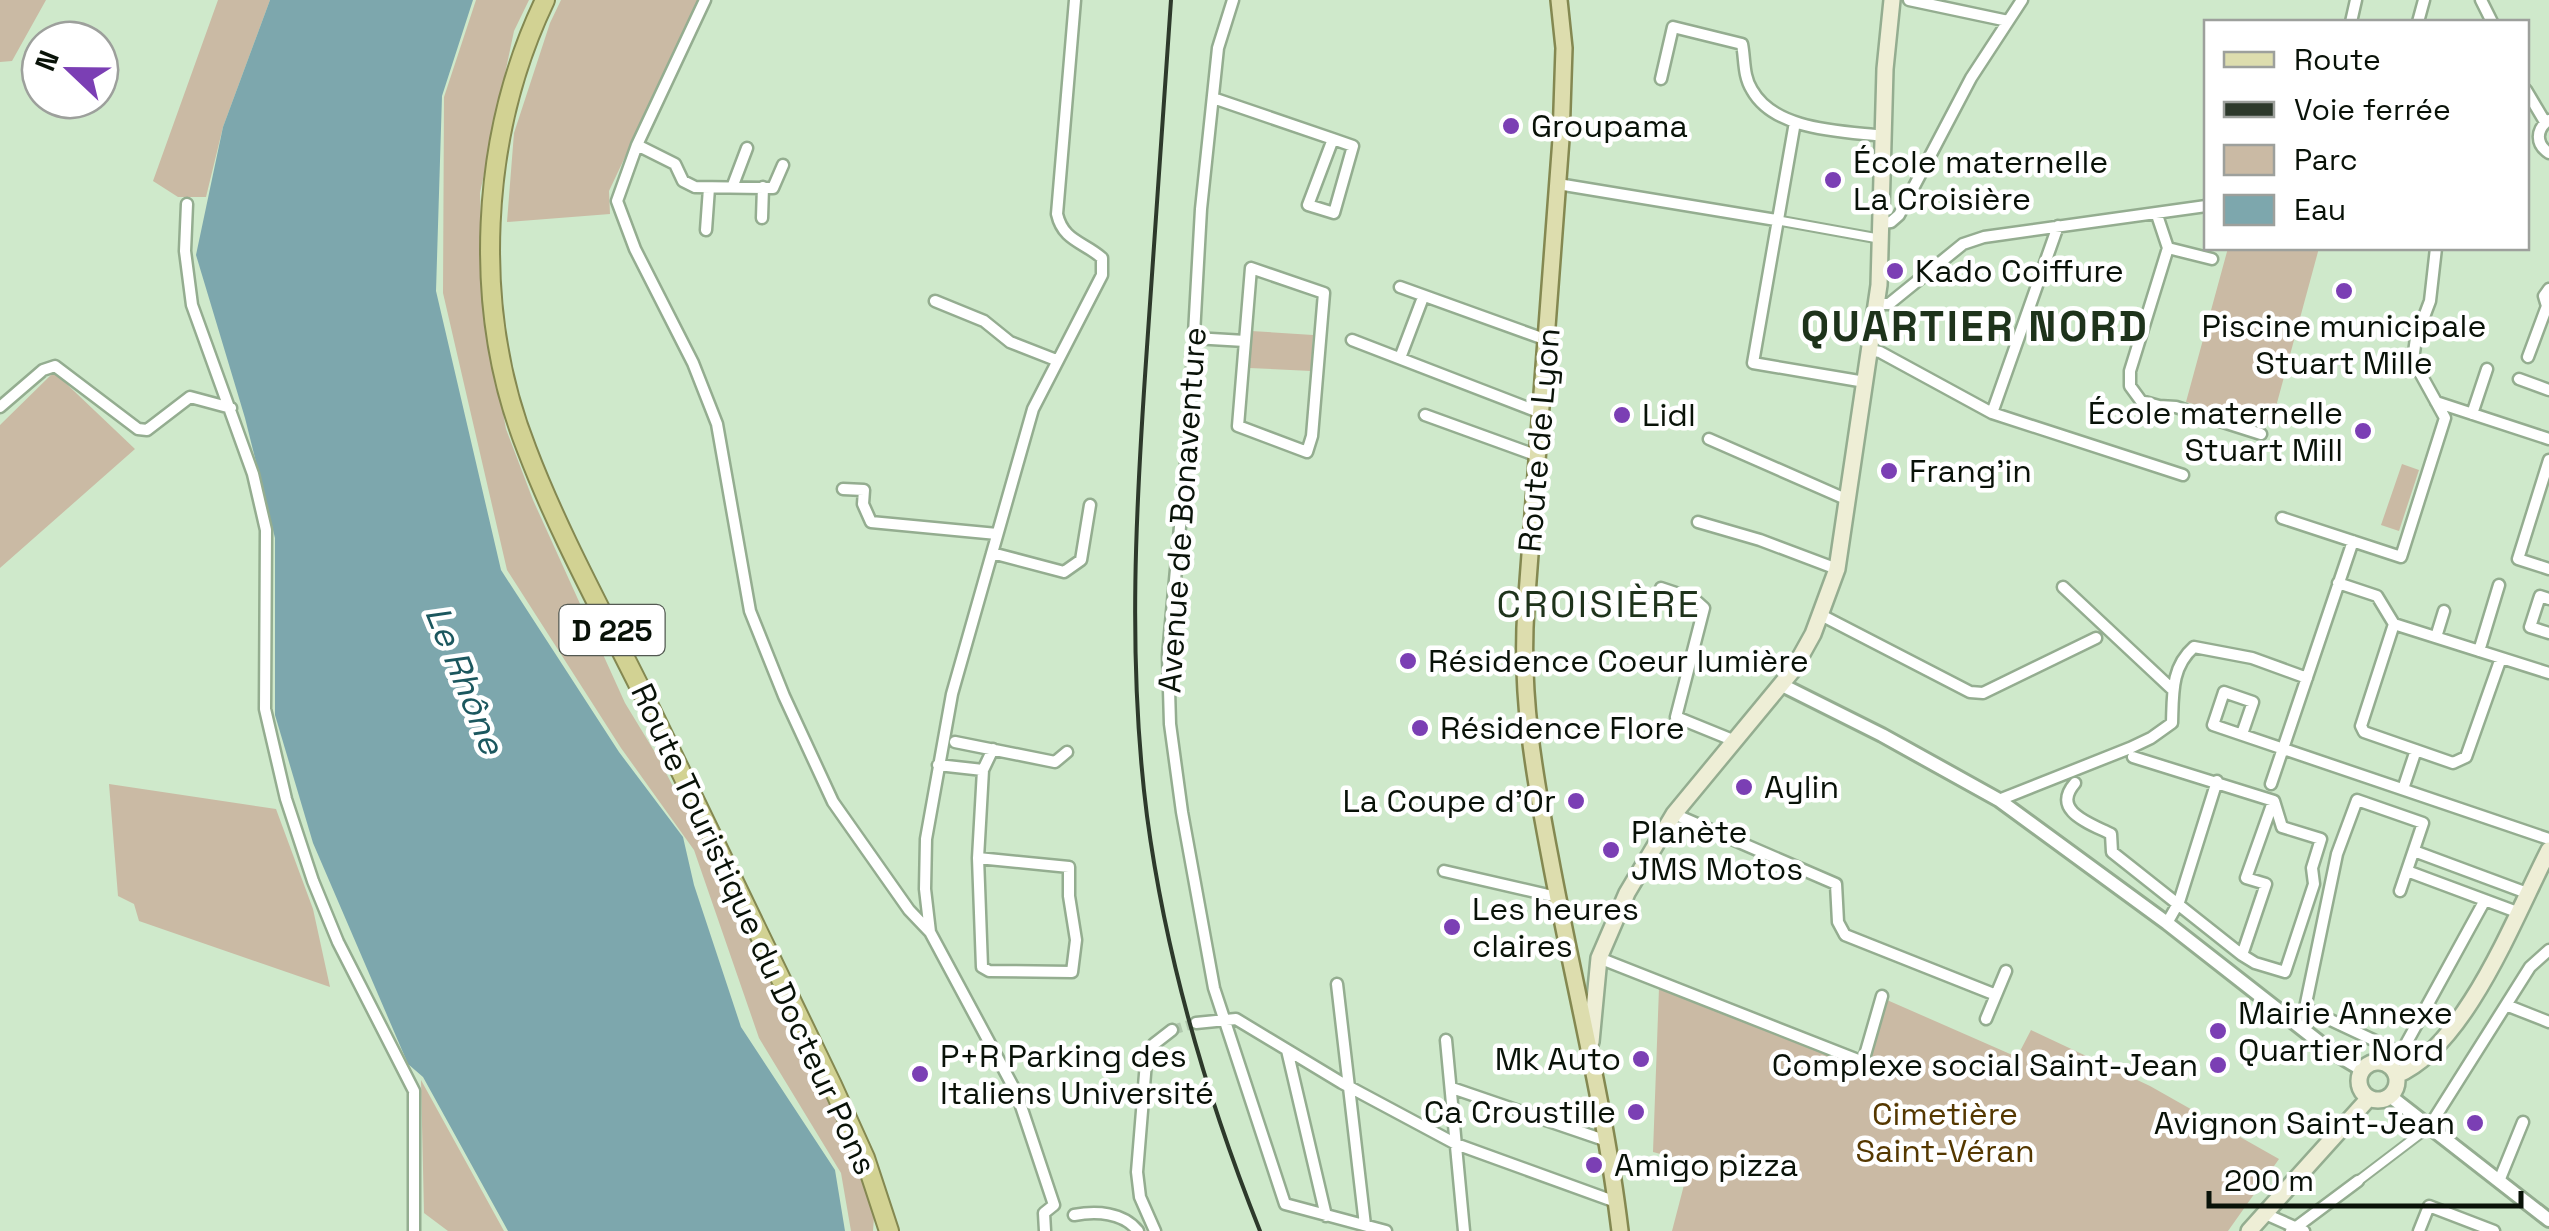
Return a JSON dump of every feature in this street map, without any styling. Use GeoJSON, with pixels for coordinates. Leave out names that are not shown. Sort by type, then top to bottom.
{"type":"FeatureCollection","features":[{"type":"Feature","properties":{"kind":"highway","name":"Route Touristique du Docteur Pons"},"geometry":{"type":"LineString","coordinates":[[544,0],[514,81],[491,201],[498,335],[512,407],[527,450],[572,547],[838,1097],[865,1158],[889,1231]]}},
{"type":"Feature","properties":{"kind":"main road","name":"Route de Lyon"},"geometry":{"type":"LineString","coordinates":[[1560,0],[1564,80],[1524,624],[1524,685],[1534,771],[1620,1231]]}},
{"type":"Feature","properties":{"kind":"main road"},"geometry":{"type":"LineString","coordinates":[[1590,1061],[1591,1012],[1599,958],[1626,893],[1674,814],[1782,686],[1821,615],[1837,569],[1877,304],[1892,0]]}},
{"type":"Feature","properties":{"kind":"main road"},"geometry":{"type":"LineString","coordinates":[[2397,1076],[2422,1062],[2440,1045],[2478,988],[2549,850]]}},
{"type":"Feature","properties":{"kind":"main road"},"geometry":{"type":"LineString","coordinates":[[1571,968],[1599,958]]}},
{"type":"Feature","properties":{"kind":"main road"},"geometry":{"type":"LineString","coordinates":[[2371,1063],[2391,1066],[2397,1076],[2390,1096],[2380,1100],[2369,1098],[2360,1082],[2363,1070],[2371,1063]]}},
{"type":"Feature","properties":{"kind":"main road"},"geometry":{"type":"LineString","coordinates":[[2250,1231],[2369,1098]]}},
{"type":"Feature","properties":{"kind":"street"},"geometry":{"type":"LineString","coordinates":[[705,0],[637,146],[617,201],[636,249],[693,363],[717,424],[750,611],[833,802],[909,910],[930,932],[1017,1094],[1054,1205]]}},
{"type":"Feature","properties":{"kind":"street"},"geometry":{"type":"LineString","coordinates":[[930,932],[925,857],[952,694],[1033,410],[1104,265],[1097,252],[1070,239],[1056,214],[1075,0]]}},
{"type":"Feature","properties":{"kind":"street","name":"Avenue de Bonaventure"},"geometry":{"type":"LineString","coordinates":[[1233,0],[1222,33],[1201,209],[1168,655],[1170,724],[1182,812],[1222,1018],[1285,1204],[1326,1216]]}},
{"type":"Feature","properties":{"kind":"street"},"geometry":{"type":"LineString","coordinates":[[1909,0],[2008,21]]}},
{"type":"Feature","properties":{"kind":"street"},"geometry":{"type":"LineString","coordinates":[[1558,184],[1776,220],[1882,231],[1900,215],[1970,78],[2022,0]]}},
{"type":"Feature","properties":{"kind":"street"},"geometry":{"type":"LineString","coordinates":[[1661,79],[1673,28],[1742,44],[1750,89],[1776,114],[1795,122],[1883,136]]}},
{"type":"Feature","properties":{"kind":"street"},"geometry":{"type":"LineString","coordinates":[[2529,94],[2547,121],[2532,137],[2549,152]]}},
{"type":"Feature","properties":{"kind":"street"},"geometry":{"type":"LineString","coordinates":[[1213,98],[1334,139],[1353,146],[1334,213],[1308,205],[1334,139]]}},
{"type":"Feature","properties":{"kind":"street"},"geometry":{"type":"LineString","coordinates":[[1795,122],[1752,364],[1865,382]]}},
{"type":"Feature","properties":{"kind":"street"},"geometry":{"type":"LineString","coordinates":[[637,146],[675,164],[682,181],[709,188],[773,188],[784,165]]}},
{"type":"Feature","properties":{"kind":"street"},"geometry":{"type":"LineString","coordinates":[[733,185],[747,148]]}},
{"type":"Feature","properties":{"kind":"street"},"geometry":{"type":"LineString","coordinates":[[762,218],[764,187]]}},
{"type":"Feature","properties":{"kind":"street"},"geometry":{"type":"LineString","coordinates":[[706,230],[709,188]]}},
{"type":"Feature","properties":{"kind":"street"},"geometry":{"type":"LineString","coordinates":[[187,204],[185,251],[192,305],[253,474],[266,530],[265,710],[286,799],[313,881],[338,942],[414,1091],[414,1231]]}},
{"type":"Feature","properties":{"kind":"street"},"geometry":{"type":"LineString","coordinates":[[1877,304],[1889,304],[1962,244],[2006,232],[2204,206]]}},
{"type":"Feature","properties":{"kind":"street"},"geometry":{"type":"LineString","coordinates":[[2157,215],[2168,248],[2130,371],[2130,386],[2141,400],[2261,434]]}},
{"type":"Feature","properties":{"kind":"street"},"geometry":{"type":"LineString","coordinates":[[1992,414],[2058,226]]}},
{"type":"Feature","properties":{"kind":"street"},"geometry":{"type":"LineString","coordinates":[[2168,248],[2212,259]]}},
{"type":"Feature","properties":{"kind":"street"},"geometry":{"type":"LineString","coordinates":[[2282,518],[2401,556],[2445,418],[2413,360],[2416,338],[2430,300],[2436,250]]}},
{"type":"Feature","properties":{"kind":"street"},"geometry":{"type":"LineString","coordinates":[[1251,268],[1324,293],[1312,436],[1307,452],[1238,426],[1245,341],[1251,268]]}},
{"type":"Feature","properties":{"kind":"street"},"geometry":{"type":"LineString","coordinates":[[1400,287],[1547,340]]}},
{"type":"Feature","properties":{"kind":"street"},"geometry":{"type":"LineString","coordinates":[[2528,357],[2548,308],[2544,296],[2549,289]]}},
{"type":"Feature","properties":{"kind":"street"},"geometry":{"type":"LineString","coordinates":[[1400,358],[1422,300]]}},
{"type":"Feature","properties":{"kind":"street"},"geometry":{"type":"LineString","coordinates":[[935,301],[984,321],[1010,342],[1056,360]]}},
{"type":"Feature","properties":{"kind":"street"},"geometry":{"type":"LineString","coordinates":[[1194,338],[1245,341]]}},
{"type":"Feature","properties":{"kind":"street"},"geometry":{"type":"LineString","coordinates":[[1352,340],[1541,413]]}},
{"type":"Feature","properties":{"kind":"street"},"geometry":{"type":"LineString","coordinates":[[1870,350],[1992,414],[2184,475]]}},
{"type":"Feature","properties":{"kind":"street"},"geometry":{"type":"LineString","coordinates":[[0,408],[44,370],[55,366],[138,429],[147,430],[190,397],[230,408]]}},
{"type":"Feature","properties":{"kind":"street"},"geometry":{"type":"LineString","coordinates":[[2472,414],[2487,369]]}},
{"type":"Feature","properties":{"kind":"street"},"geometry":{"type":"LineString","coordinates":[[2519,379],[2549,390]]}},
{"type":"Feature","properties":{"kind":"street"},"geometry":{"type":"LineString","coordinates":[[2435,402],[2549,439]]}},
{"type":"Feature","properties":{"kind":"street"},"geometry":{"type":"LineString","coordinates":[[1425,415],[1538,456]]}},
{"type":"Feature","properties":{"kind":"street"},"geometry":{"type":"LineString","coordinates":[[1708,438],[1848,500]]}},
{"type":"Feature","properties":{"kind":"street"},"geometry":{"type":"LineString","coordinates":[[2549,460],[2518,559],[2549,568]]}},
{"type":"Feature","properties":{"kind":"street"},"geometry":{"type":"LineString","coordinates":[[843,489],[864,490],[863,504],[871,522],[997,534]]}},
{"type":"Feature","properties":{"kind":"street"},"geometry":{"type":"LineString","coordinates":[[992,553],[1064,572],[1080,560],[1090,505]]}},
{"type":"Feature","properties":{"kind":"street"},"geometry":{"type":"LineString","coordinates":[[1698,522],[1837,569]]}},
{"type":"Feature","properties":{"kind":"street"},"geometry":{"type":"LineString","coordinates":[[2270,784],[2353,541]]}},
{"type":"Feature","properties":{"kind":"street"},"geometry":{"type":"LineString","coordinates":[[2338,584],[2377,596],[2394,624],[2549,673]]}},
{"type":"Feature","properties":{"kind":"street"},"geometry":{"type":"LineString","coordinates":[[2478,650],[2498,586]]}},
{"type":"Feature","properties":{"kind":"street"},"geometry":{"type":"LineString","coordinates":[[2063,587],[2173,690]]}},
{"type":"Feature","properties":{"kind":"street"},"geometry":{"type":"LineString","coordinates":[[1661,588],[1694,599],[1704,608],[1676,717],[1735,741]]}},
{"type":"Feature","properties":{"kind":"street"},"geometry":{"type":"LineString","coordinates":[[2549,599],[2540,596],[2530,627],[2549,633]]}},
{"type":"Feature","properties":{"kind":"street"},"geometry":{"type":"LineString","coordinates":[[2436,638],[2444,611]]}},
{"type":"Feature","properties":{"kind":"street"},"geometry":{"type":"LineString","coordinates":[[1821,615],[1970,692],[1983,693],[2096,638]]}},
{"type":"Feature","properties":{"kind":"street"},"geometry":{"type":"LineString","coordinates":[[2394,624],[2361,726],[2364,732],[2453,763],[2466,757],[2501,658]]}},
{"type":"Feature","properties":{"kind":"street"},"geometry":{"type":"LineString","coordinates":[[1999,800],[2151,738],[2172,723],[2173,690],[2181,658],[2194,647],[2252,658],[2306,678]]}},
{"type":"Feature","properties":{"kind":"street"},"geometry":{"type":"LineString","coordinates":[[1782,686],[1866,726],[1999,800],[2300,1028],[2363,1070]]}},
{"type":"Feature","properties":{"kind":"street"},"geometry":{"type":"LineString","coordinates":[[2242,734],[2253,702],[2224,692],[2213,724],[2549,840]]}},
{"type":"Feature","properties":{"kind":"street"},"geometry":{"type":"LineString","coordinates":[[955,742],[1055,762],[1068,752]]}},
{"type":"Feature","properties":{"kind":"street"},"geometry":{"type":"LineString","coordinates":[[978,858],[1069,867],[1076,940],[1075,966],[1069,974],[989,971],[982,967],[978,858],[983,770],[993,750]]}},
{"type":"Feature","properties":{"kind":"street"},"geometry":{"type":"LineString","coordinates":[[2403,789],[2416,750]]}},
{"type":"Feature","properties":{"kind":"street"},"geometry":{"type":"LineString","coordinates":[[2133,757],[2274,801]]}},
{"type":"Feature","properties":{"kind":"street"},"geometry":{"type":"LineString","coordinates":[[938,765],[983,770]]}},
{"type":"Feature","properties":{"kind":"street"},"geometry":{"type":"LineString","coordinates":[[2166,923],[2178,902],[2218,782]]}},
{"type":"Feature","properties":{"kind":"street"},"geometry":{"type":"LineString","coordinates":[[2075,783],[2067,792],[2066,801],[2075,816],[2111,834],[2112,852],[2242,955],[2285,972],[2314,884],[2312,868],[2321,839],[2282,827],[2274,801]]}},
{"type":"Feature","properties":{"kind":"street"},"geometry":{"type":"LineString","coordinates":[[2400,892],[2423,823],[2356,800],[2337,854],[2305,1008],[2401,1053],[2485,900]]}},
{"type":"Feature","properties":{"kind":"street"},"geometry":{"type":"LineString","coordinates":[[2242,955],[2266,884],[2246,878],[2274,801]]}},
{"type":"Feature","properties":{"kind":"street"},"geometry":{"type":"LineString","coordinates":[[1674,814],[1836,884],[1838,922],[1845,934],[1996,995]]}},
{"type":"Feature","properties":{"kind":"street"},"geometry":{"type":"LineString","coordinates":[[2414,851],[2527,893]]}},
{"type":"Feature","properties":{"kind":"street"},"geometry":{"type":"LineString","coordinates":[[1444,871],[1557,897]]}},
{"type":"Feature","properties":{"kind":"street"},"geometry":{"type":"LineString","coordinates":[[2407,871],[2517,912]]}},
{"type":"Feature","properties":{"kind":"street"},"geometry":{"type":"LineString","coordinates":[[2263,1214],[2297,1230],[2429,1127],[2530,967],[2549,950]]}},
{"type":"Feature","properties":{"kind":"street"},"geometry":{"type":"LineString","coordinates":[[1599,958],[1863,1062],[1882,996]]}},
{"type":"Feature","properties":{"kind":"street"},"geometry":{"type":"LineString","coordinates":[[1986,1019],[2006,972]]}},
{"type":"Feature","properties":{"kind":"street"},"geometry":{"type":"LineString","coordinates":[[1337,984],[1366,1226]]}},
{"type":"Feature","properties":{"kind":"street"},"geometry":{"type":"LineString","coordinates":[[2506,1005],[2549,1022]]}},
{"type":"Feature","properties":{"kind":"street"},"geometry":{"type":"LineString","coordinates":[[1196,1023],[1236,1019],[1456,1144],[1616,1202]]}},
{"type":"Feature","properties":{"kind":"street"},"geometry":{"type":"LineString","coordinates":[[1155,1231],[1140,1197],[1137,1172],[1146,1062],[1154,1044],[1172,1030]]}},
{"type":"Feature","properties":{"kind":"street"},"geometry":{"type":"LineString","coordinates":[[1446,1040],[1464,1231]]}},
{"type":"Feature","properties":{"kind":"street"},"geometry":{"type":"LineString","coordinates":[[1287,1050],[1326,1216],[1386,1231]]}},
{"type":"Feature","properties":{"kind":"street"},"geometry":{"type":"LineString","coordinates":[[1452,1088],[1606,1141]]}},
{"type":"Feature","properties":{"kind":"street"},"geometry":{"type":"LineString","coordinates":[[2390,1096],[2549,1220]]}},
{"type":"Feature","properties":{"kind":"street"},"geometry":{"type":"LineString","coordinates":[[2499,1181],[2523,1122]]}},
{"type":"Feature","properties":{"kind":"street"},"geometry":{"type":"LineString","coordinates":[[1045,1231],[1044,1213],[1054,1205],[1066,1206],[1074,1221],[1098,1214],[1117,1217],[1138,1231]]}},
{"type":"Feature","properties":{"kind":"street"},"geometry":{"type":"LineString","coordinates":[[2419,1231],[2429,1206],[2494,1231]]}},
{"type":"Feature","properties":{"kind":"green space"},"geometry":{"type":"Polygon","coordinates":[[[0,0],[46,0],[35,20],[20,20],[20,47],[12,61],[0,62],[0,0]]]}},
{"type":"Feature","properties":{"kind":"green space"},"geometry":{"type":"Polygon","coordinates":[[[218,0],[270,0],[223,127],[206,197],[178,197],[153,181],[218,0]]]}},
{"type":"Feature","properties":{"kind":"green space"},"geometry":{"type":"Polygon","coordinates":[[[476,0],[529,0],[514,31],[480,193],[484,309],[506,429],[533,500],[625,703],[722,879],[849,1137],[874,1217],[873,1231],[851,1231],[841,1173],[759,1038],[694,850],[621,748],[507,570],[443,293],[444,97],[476,0]]]}},
{"type":"Feature","properties":{"kind":"green space"},"geometry":{"type":"Polygon","coordinates":[[[561,0],[699,0],[609,191],[610,214],[507,222],[514,133],[561,0]]]}},
{"type":"Feature","properties":{"kind":"green space"},"geometry":{"type":"Polygon","coordinates":[[[2227,250],[2318,250],[2271,425],[2186,402],[2227,250]]]}},
{"type":"Feature","properties":{"kind":"green space"},"geometry":{"type":"Polygon","coordinates":[[[1251,331],[1313,335],[1311,371],[1249,368],[1251,331]]]}},
{"type":"Feature","properties":{"kind":"green space"},"geometry":{"type":"Polygon","coordinates":[[[54,372],[135,449],[0,568],[0,425],[54,372]]]}},
{"type":"Feature","properties":{"kind":"green space"},"geometry":{"type":"Polygon","coordinates":[[[2402,464],[2419,470],[2399,531],[2381,525],[2402,464]]]}},
{"type":"Feature","properties":{"kind":"green space"},"geometry":{"type":"Polygon","coordinates":[[[109,784],[276,809],[313,909],[330,987],[139,921],[134,904],[118,896],[109,784]]]}},
{"type":"Feature","properties":{"kind":"green space","name":"Cimetière Saint-Véran"},"geometry":{"type":"Polygon","coordinates":[[[1659,988],[1867,1070],[1887,1000],[2017,1057],[2031,1030],[2150,1086],[2279,1159],[2228,1231],[1672,1231],[1690,1162],[1653,1152],[1659,988]]]}},
{"type":"Feature","properties":{"kind":"green space"},"geometry":{"type":"Polygon","coordinates":[[[421,1080],[504,1231],[448,1231],[424,1213],[421,1080]]]}},
{"type":"Feature","properties":{"kind":"water","name":"Le Rhône"},"geometry":{"type":"Polygon","coordinates":[[[270,0],[473,0],[442,96],[436,291],[501,570],[619,752],[683,837],[694,885],[741,1027],[835,1170],[845,1231],[508,1231],[423,1077],[408,1064],[313,843],[275,715],[275,538],[245,418],[196,255],[223,127],[270,0]]]}},
{"type":"Feature","properties":{"kind":"tunnel"},"geometry":{"type":"LineString","coordinates":[[1172,1030],[1196,1023]]}},
{"type":"Feature","properties":{"kind":"railway"},"geometry":{"type":"LineString","coordinates":[[1171,0],[1137,523],[1135,640],[1141,757],[1155,869],[1177,975],[1206,1079],[1260,1231]]}},
{"type":"Feature","properties":{"kind":"place","name":"Groupama"},"geometry":{"type":"Point","coordinates":[1511,126]}},
{"type":"Feature","properties":{"kind":"place","name":"École maternelle La Croisière"},"geometry":{"type":"Point","coordinates":[1833,180]}},
{"type":"Feature","properties":{"kind":"place","name":"Kado Coiffure"},"geometry":{"type":"Point","coordinates":[1895,271]}},
{"type":"Feature","properties":{"kind":"place","name":"Piscine municipale Stuart Mille"},"geometry":{"type":"Point","coordinates":[2344,291]}},
{"type":"Feature","properties":{"kind":"place","name":"Lidl"},"geometry":{"type":"Point","coordinates":[1622,415]}},
{"type":"Feature","properties":{"kind":"place","name":"École maternelle Stuart Mill"},"geometry":{"type":"Point","coordinates":[2363,431]}},
{"type":"Feature","properties":{"kind":"place","name":"Frang'in"},"geometry":{"type":"Point","coordinates":[1889,471]}},
{"type":"Feature","properties":{"kind":"place","name":"Résidence Coeur lumière"},"geometry":{"type":"Point","coordinates":[1408,661]}},
{"type":"Feature","properties":{"kind":"place","name":"Résidence Flore"},"geometry":{"type":"Point","coordinates":[1420,728]}},
{"type":"Feature","properties":{"kind":"place","name":"Aylin"},"geometry":{"type":"Point","coordinates":[1744,787]}},
{"type":"Feature","properties":{"kind":"place","name":"La Coupe d'Or"},"geometry":{"type":"Point","coordinates":[1576,801]}},
{"type":"Feature","properties":{"kind":"place","name":"Planète JMS Motos"},"geometry":{"type":"Point","coordinates":[1611,850]}},
{"type":"Feature","properties":{"kind":"place","name":"Les heures claires"},"geometry":{"type":"Point","coordinates":[1452,927]}},
{"type":"Feature","properties":{"kind":"place","name":"Mairie Annexe Quartier Nord"},"geometry":{"type":"Point","coordinates":[2218,1031]}},
{"type":"Feature","properties":{"kind":"place","name":"Mk Auto"},"geometry":{"type":"Point","coordinates":[1641,1059]}},
{"type":"Feature","properties":{"kind":"place","name":"Complexe social Saint-Jean"},"geometry":{"type":"Point","coordinates":[2218,1065]}},
{"type":"Feature","properties":{"kind":"place","name":"P+R Parking des Italiens Université"},"geometry":{"type":"Point","coordinates":[920,1074]}},
{"type":"Feature","properties":{"kind":"place","name":"Ca Croustille"},"geometry":{"type":"Point","coordinates":[1636,1112]}},
{"type":"Feature","properties":{"kind":"place","name":"Avignon Saint-Jean"},"geometry":{"type":"Point","coordinates":[2475,1123]}},
{"type":"Feature","properties":{"kind":"place","name":"Amigo pizza"},"geometry":{"type":"Point","coordinates":[1594,1165]}},
{"type":"Feature","properties":{"kind":"district","name":"QUARTIER NORD"},"geometry":{"type":"Point","coordinates":[1975,326]}},
{"type":"Feature","properties":{"kind":"district","name":"CROISIÈRE"},"geometry":{"type":"Point","coordinates":[1599,604]}}]}
